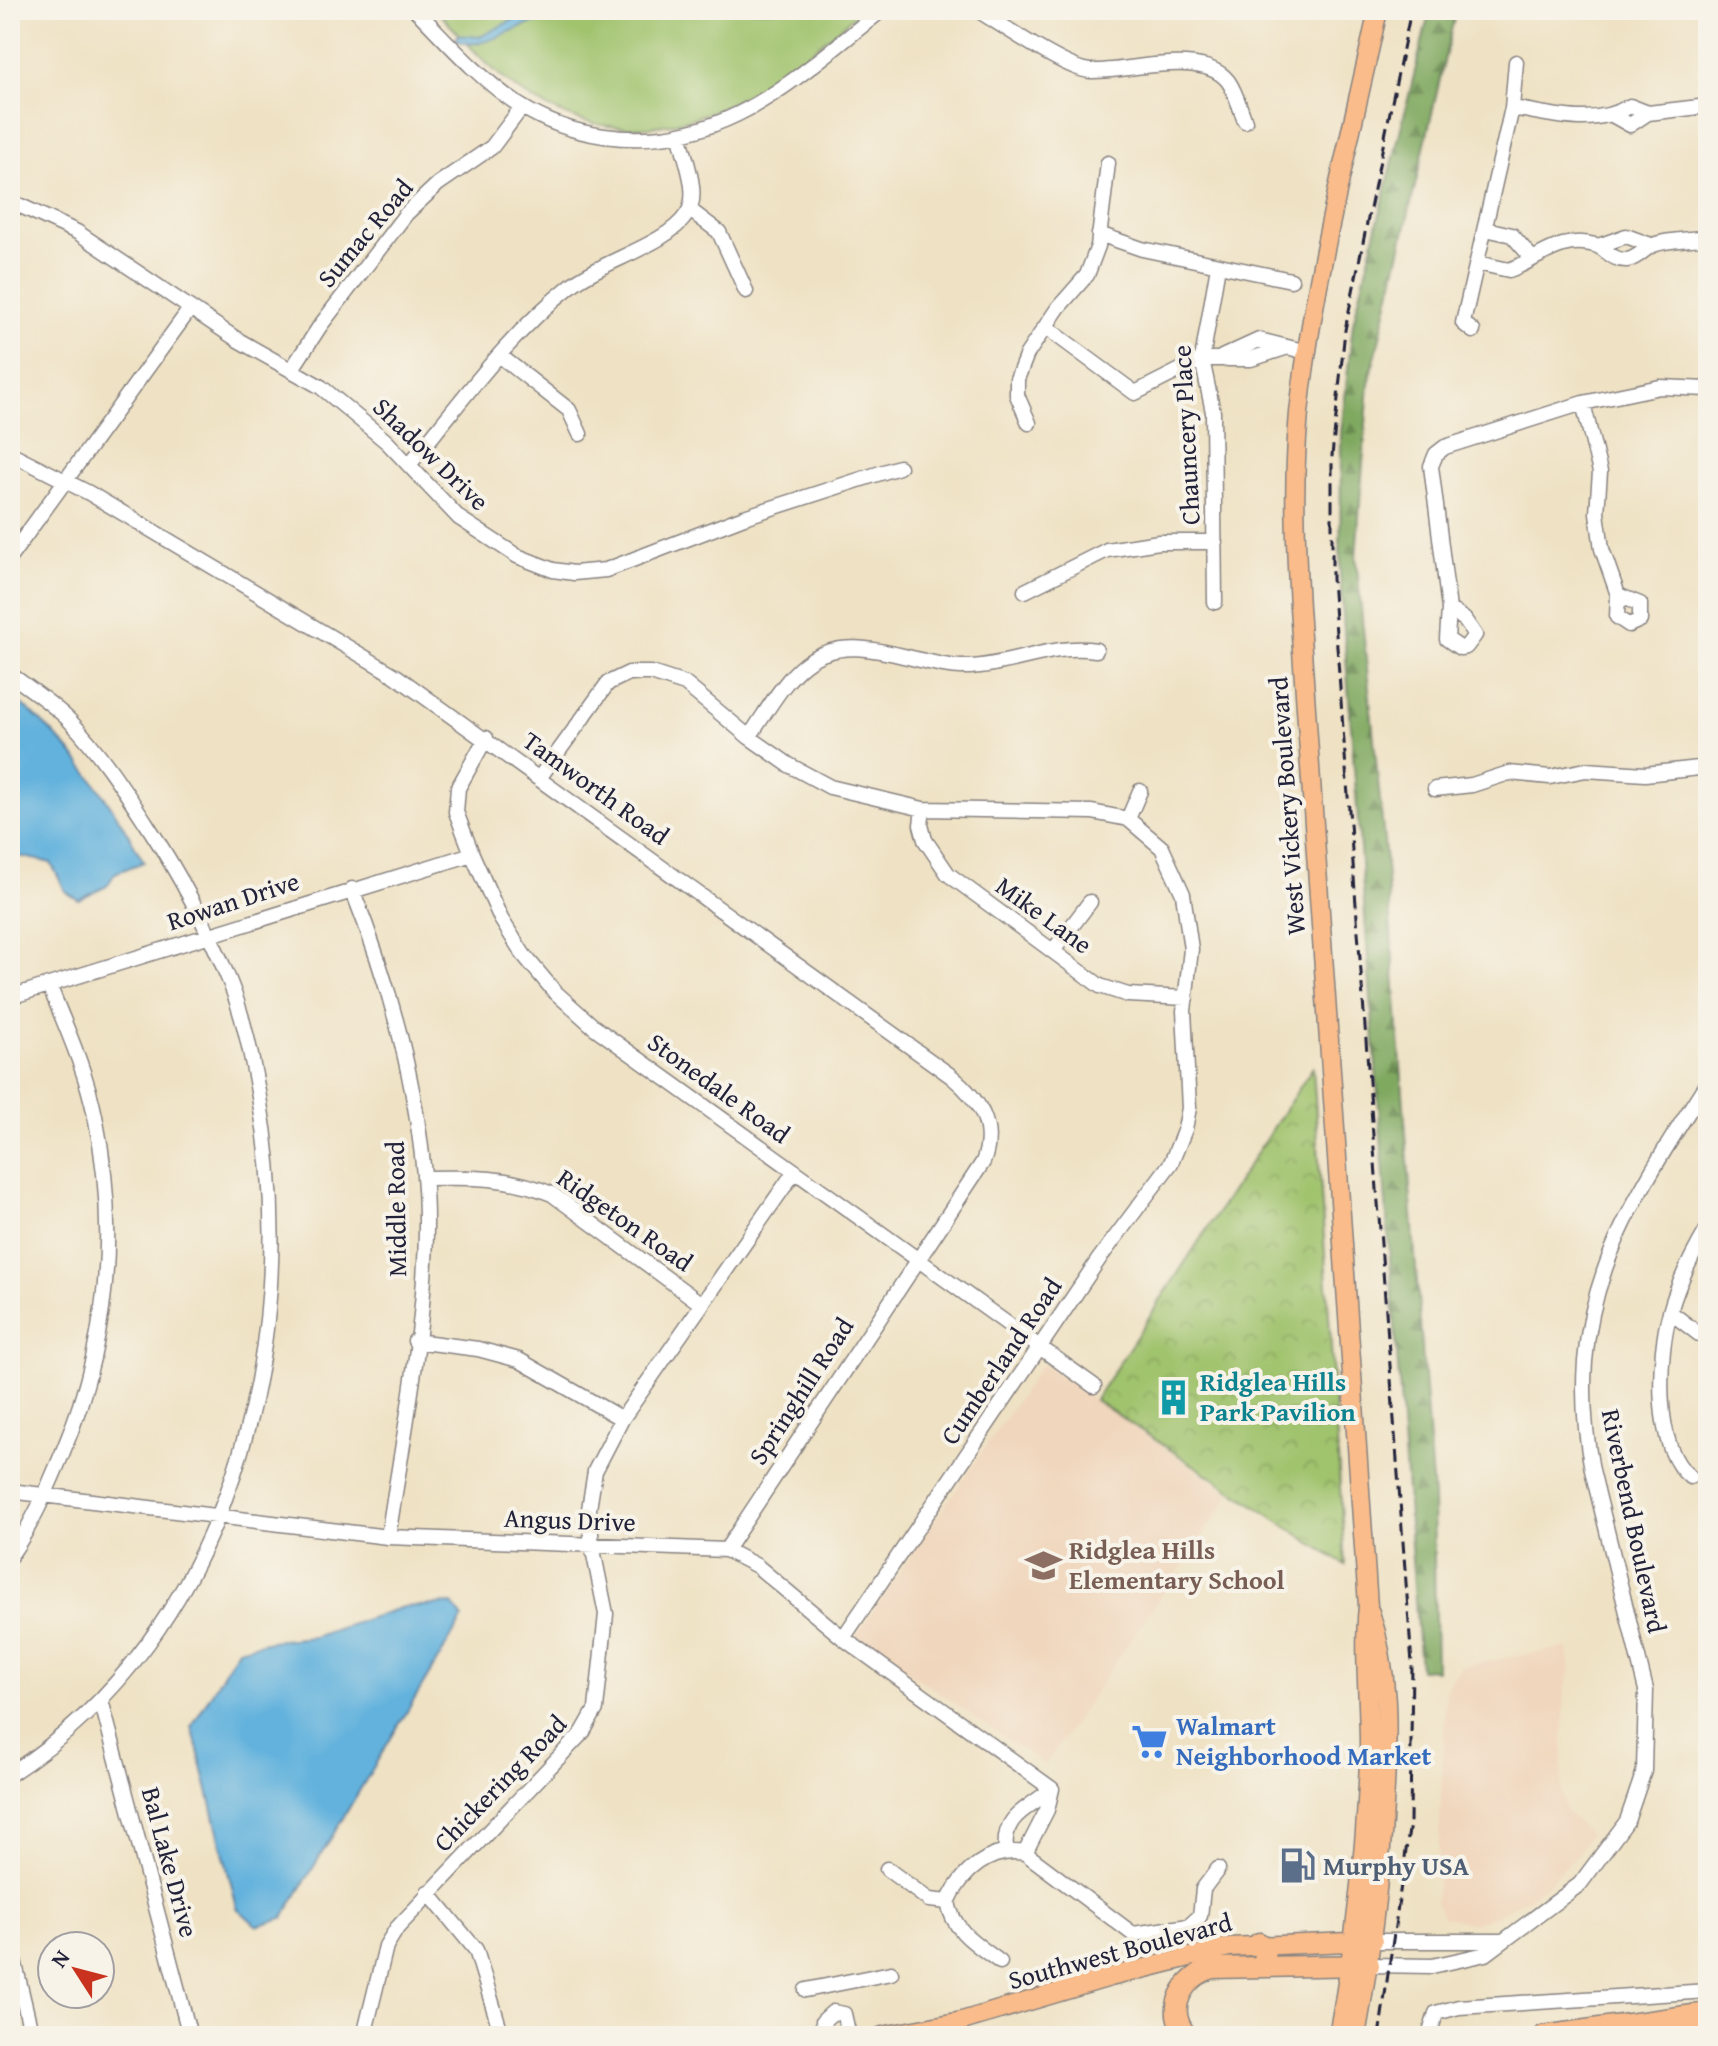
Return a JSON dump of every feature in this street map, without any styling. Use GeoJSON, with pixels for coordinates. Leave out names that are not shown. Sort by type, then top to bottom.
{"type":"FeatureCollection","features":[{"type":"Feature","properties":{"kind":"highway"},"geometry":{"type":"LineString","coordinates":[[1259,1943],[1266,1952],[1262,1967]]}},
{"type":"Feature","properties":{"kind":"highway"},"geometry":{"type":"LineString","coordinates":[[1187,2036],[1178,2023],[1178,1997],[1192,1977],[1212,1968],[1360,1966]]}},
{"type":"Feature","properties":{"kind":"highway"},"geometry":{"type":"LineString","coordinates":[[1543,2036],[1708,2013]]}},
{"type":"Feature","properties":{"kind":"highway"},"geometry":{"type":"LineString","coordinates":[[1600,2036],[1708,2029]]}},
{"type":"Feature","properties":{"kind":"main road","name":"West Vickery Boulevard"},"geometry":{"type":"LineString","coordinates":[[1356,2036],[1364,1941],[1369,1763],[1364,1646],[1368,1606],[1298,592],[1297,429],[1319,279],[1378,10]]}},
{"type":"Feature","properties":{"kind":"main road","name":"Southwest Boulevard"},"geometry":{"type":"LineString","coordinates":[[882,2036],[962,2021],[1110,1977],[1259,1943],[1364,1941]]}},
{"type":"Feature","properties":{"kind":"main road","name":"West Vickery Boulevard"},"geometry":{"type":"LineString","coordinates":[[1338,2036],[1360,1966]]}},
{"type":"Feature","properties":{"kind":"street"},"geometry":{"type":"LineString","coordinates":[[416,10],[473,68],[522,107],[565,127],[634,140],[680,136],[740,114],[764,101],[882,10]]}},
{"type":"Feature","properties":{"kind":"street"},"geometry":{"type":"LineString","coordinates":[[977,10],[1066,62],[1090,71],[1173,64],[1207,69],[1229,82],[1245,121]]}},
{"type":"Feature","properties":{"kind":"street"},"geometry":{"type":"LineString","coordinates":[[1473,331],[1463,323],[1512,108],[1516,62]]}},
{"type":"Feature","properties":{"kind":"street"},"geometry":{"type":"LineString","coordinates":[[1512,108],[1586,119],[1614,116],[1630,106],[1648,113],[1708,106]]}},
{"type":"Feature","properties":{"kind":"street","name":"Sumac Road"},"geometry":{"type":"LineString","coordinates":[[292,369],[320,326],[406,214],[438,184],[492,147],[522,107]]}},
{"type":"Feature","properties":{"kind":"street"},"geometry":{"type":"LineString","coordinates":[[409,465],[525,324],[576,281],[669,231],[690,210],[692,192],[680,136]]}},
{"type":"Feature","properties":{"kind":"street"},"geometry":{"type":"LineString","coordinates":[[1029,423],[1017,395],[1017,379],[1027,354],[1058,308],[1087,275],[1099,234],[1108,163]]}},
{"type":"Feature","properties":{"kind":"street","name":"Shadow Drive"},"geometry":{"type":"LineString","coordinates":[[10,201],[77,232],[190,309],[292,369],[355,413],[459,518],[477,532],[534,564],[574,573],[606,570],[744,517],[899,467]]}},
{"type":"Feature","properties":{"kind":"street"},"geometry":{"type":"LineString","coordinates":[[690,210],[719,232],[746,291]]}},
{"type":"Feature","properties":{"kind":"street"},"geometry":{"type":"LineString","coordinates":[[1486,229],[1512,235],[1532,258]]}},
{"type":"Feature","properties":{"kind":"street"},"geometry":{"type":"LineString","coordinates":[[1099,234],[1142,249],[1291,280]]}},
{"type":"Feature","properties":{"kind":"street"},"geometry":{"type":"LineString","coordinates":[[1477,263],[1509,270],[1564,244],[1598,246],[1626,236],[1651,245],[1708,237]]}},
{"type":"Feature","properties":{"kind":"street"},"geometry":{"type":"LineString","coordinates":[[1598,246],[1610,256],[1625,260],[1640,256],[1651,245]]}},
{"type":"Feature","properties":{"kind":"street","name":"Chauncery Place"},"geometry":{"type":"LineString","coordinates":[[1215,602],[1213,412],[1202,359],[1218,266]]}},
{"type":"Feature","properties":{"kind":"street"},"geometry":{"type":"LineString","coordinates":[[10,557],[190,309]]}},
{"type":"Feature","properties":{"kind":"street"},"geometry":{"type":"LineString","coordinates":[[1047,328],[1135,393],[1202,359],[1251,359],[1285,348],[1307,352]]}},
{"type":"Feature","properties":{"kind":"street"},"geometry":{"type":"LineString","coordinates":[[499,355],[569,410],[580,434]]}},
{"type":"Feature","properties":{"kind":"street"},"geometry":{"type":"LineString","coordinates":[[1449,609],[1431,466],[1436,454],[1445,447],[1583,403],[1660,387],[1708,389]]}},
{"type":"Feature","properties":{"kind":"street"},"geometry":{"type":"LineString","coordinates":[[1583,403],[1600,472],[1597,513],[1602,549],[1618,595]]}},
{"type":"Feature","properties":{"kind":"street","name":"Tamworth Road"},"geometry":{"type":"LineString","coordinates":[[10,453],[65,481],[322,630],[486,738],[951,1076],[977,1102],[988,1129],[983,1162],[918,1259]]}},
{"type":"Feature","properties":{"kind":"street"},"geometry":{"type":"LineString","coordinates":[[1025,591],[1107,550],[1159,542],[1215,542]]}},
{"type":"Feature","properties":{"kind":"street"},"geometry":{"type":"LineString","coordinates":[[749,737],[804,664],[838,648],[856,647],[936,665],[967,667],[1002,665],[1074,647],[1096,650]]}},
{"type":"Feature","properties":{"kind":"street"},"geometry":{"type":"LineString","coordinates":[[540,777],[608,683],[629,673],[651,673],[685,684],[749,737],[830,787],[923,809],[1092,812],[1128,819],[1140,791]]}},
{"type":"Feature","properties":{"kind":"street"},"geometry":{"type":"LineString","coordinates":[[10,674],[69,721],[102,759],[170,859],[230,982],[252,1062],[266,1136],[273,1198],[263,1360],[240,1455],[218,1516],[175,1602],[132,1665],[51,1748],[10,1774]]}},
{"type":"Feature","properties":{"kind":"street","name":"Stonedale Road"},"geometry":{"type":"LineString","coordinates":[[486,738],[458,788],[456,812],[501,919],[515,942],[573,1010],[1094,1386]]}},
{"type":"Feature","properties":{"kind":"street"},"geometry":{"type":"LineString","coordinates":[[1435,789],[1472,785],[1509,773],[1550,777],[1586,770],[1645,774],[1708,767]]}},
{"type":"Feature","properties":{"kind":"street","name":"Mike Lane"},"geometry":{"type":"LineString","coordinates":[[923,809],[921,825],[925,840],[948,874],[1053,951],[1109,990],[1186,998]]}},
{"type":"Feature","properties":{"kind":"street","name":"Cumberland Road"},"geometry":{"type":"LineString","coordinates":[[843,1638],[1040,1347],[1171,1163],[1185,1129],[1189,1108],[1186,998],[1191,949],[1183,894],[1162,848],[1128,819]]}},
{"type":"Feature","properties":{"kind":"street","name":"Rowan Drive"},"geometry":{"type":"LineString","coordinates":[[10,997],[472,854]]}},
{"type":"Feature","properties":{"kind":"street","name":"Middle Road"},"geometry":{"type":"LineString","coordinates":[[352,889],[401,1029],[413,1085],[424,1178],[422,1277],[388,1537]]}},
{"type":"Feature","properties":{"kind":"street"},"geometry":{"type":"LineString","coordinates":[[1053,951],[1090,902]]}},
{"type":"Feature","properties":{"kind":"street"},"geometry":{"type":"LineString","coordinates":[[10,1556],[27,1533],[88,1387],[100,1337],[108,1239],[95,1116],[49,985]]}},
{"type":"Feature","properties":{"kind":"street","name":"Riverbend Boulevard"},"geometry":{"type":"LineString","coordinates":[[1360,1966],[1447,1964],[1486,1954],[1557,1904],[1594,1869],[1627,1821],[1644,1771],[1646,1690],[1592,1470],[1586,1436],[1583,1374],[1600,1276],[1620,1227],[1708,1081]]}},
{"type":"Feature","properties":{"kind":"street","name":"Chickering Road"},"geometry":{"type":"LineString","coordinates":[[364,2036],[386,1946],[428,1892],[583,1732],[596,1709],[606,1614],[592,1545],[589,1509],[595,1471],[622,1419],[795,1171]]}},
{"type":"Feature","properties":{"kind":"street","name":"Ridgeton Road"},"geometry":{"type":"LineString","coordinates":[[424,1178],[499,1177],[552,1194],[700,1303]]}},
{"type":"Feature","properties":{"kind":"street"},"geometry":{"type":"LineString","coordinates":[[1690,1477],[1674,1462],[1663,1414],[1664,1350],[1670,1312],[1687,1264],[1708,1228]]}},
{"type":"Feature","properties":{"kind":"street","name":"Springhill Road"},"geometry":{"type":"LineString","coordinates":[[726,1550],[918,1259]]}},
{"type":"Feature","properties":{"kind":"street"},"geometry":{"type":"LineString","coordinates":[[1670,1312],[1708,1341]]}},
{"type":"Feature","properties":{"kind":"street"},"geometry":{"type":"LineString","coordinates":[[415,1341],[478,1349],[519,1360],[622,1419]]}},
{"type":"Feature","properties":{"kind":"street","name":"Angus Drive"},"geometry":{"type":"LineString","coordinates":[[10,1491],[388,1537],[726,1550],[757,1566],[843,1638],[1052,1789]]}},
{"type":"Feature","properties":{"kind":"street","name":"Bal Lake Drive"},"geometry":{"type":"LineString","coordinates":[[101,1700],[190,2036]]}},
{"type":"Feature","properties":{"kind":"street"},"geometry":{"type":"LineString","coordinates":[[1006,1850],[1004,1835],[1009,1822],[1052,1789]]}},
{"type":"Feature","properties":{"kind":"street"},"geometry":{"type":"LineString","coordinates":[[1025,1853],[1047,1810],[1052,1789]]}},
{"type":"Feature","properties":{"kind":"street"},"geometry":{"type":"LineString","coordinates":[[1000,1962],[961,1932],[951,1916],[948,1902],[957,1883],[996,1852],[1025,1853],[1133,1934],[1189,1926],[1200,1916],[1203,1889],[1218,1869]]}},
{"type":"Feature","properties":{"kind":"street"},"geometry":{"type":"LineString","coordinates":[[887,1869],[929,1900],[948,1902]]}},
{"type":"Feature","properties":{"kind":"street"},"geometry":{"type":"LineString","coordinates":[[428,1892],[476,1950],[502,2036]]}},
{"type":"Feature","properties":{"kind":"street"},"geometry":{"type":"LineString","coordinates":[[1364,1941],[1501,1941]]}},
{"type":"Feature","properties":{"kind":"street"},"geometry":{"type":"LineString","coordinates":[[11,1948],[32,2036]]}},
{"type":"Feature","properties":{"kind":"street"},"geometry":{"type":"LineString","coordinates":[[806,1990],[891,1973]]}},
{"type":"Feature","properties":{"kind":"street"},"geometry":{"type":"LineString","coordinates":[[830,1985],[833,2012]]}},
{"type":"Feature","properties":{"kind":"street"},"geometry":{"type":"LineString","coordinates":[[1429,2036],[1436,2013],[1459,2007],[1708,1991]]}},
{"type":"Feature","properties":{"kind":"street"},"geometry":{"type":"LineString","coordinates":[[826,2036],[823,2021],[833,2012]]}},
{"type":"Feature","properties":{"kind":"street"},"geometry":{"type":"LineString","coordinates":[[833,2012],[844,2014],[849,2036]]}},
{"type":"Feature","properties":{"kind":"shaded area","name":"Ridglea Hills Elementary School"},"geometry":{"type":"Polygon","coordinates":[[[1042,1364],[1231,1494],[1045,1765],[856,1636],[1042,1364]]]}},
{"type":"Feature","properties":{"kind":"shaded area"},"geometry":{"type":"Polygon","coordinates":[[[1568,1647],[1571,1670],[1565,1690],[1561,1792],[1565,1810],[1589,1834],[1576,1856],[1544,1888],[1497,1915],[1473,1924],[1442,1916],[1436,1903],[1446,1688],[1461,1666],[1568,1647]]]}},
{"type":"Feature","properties":{"kind":"green space"},"geometry":{"type":"Polygon","coordinates":[[[436,10],[861,10],[787,69],[748,94],[707,114],[665,125],[621,128],[576,119],[529,97],[491,68],[436,10]]]}},
{"type":"Feature","properties":{"kind":"green space"},"geometry":{"type":"Polygon","coordinates":[[[1430,10],[1456,10],[1369,384],[1356,557],[1385,851],[1433,1496],[1436,1670],[1420,1669],[1340,576],[1341,433],[1353,323],[1430,10]]]}},
{"type":"Feature","properties":{"kind":"green space"},"geometry":{"type":"Polygon","coordinates":[[[1313,1067],[1345,1565],[1095,1400],[1313,1067]]]}},
{"type":"Feature","properties":{"kind":"water"},"geometry":{"type":"Polygon","coordinates":[[[554,10],[580,13],[581,20],[543,21],[484,42],[456,40],[457,35],[480,37],[524,14],[554,10]]]}},
{"type":"Feature","properties":{"kind":"water"},"geometry":{"type":"Polygon","coordinates":[[[10,695],[70,751],[102,792],[144,862],[115,873],[107,886],[79,900],[66,892],[51,863],[10,854],[10,695]]]}},
{"type":"Feature","properties":{"kind":"water"},"geometry":{"type":"Polygon","coordinates":[[[452,1604],[463,1618],[283,1918],[257,1926],[237,1908],[192,1726],[238,1649],[270,1641],[313,1637],[403,1607],[452,1604]]]}},
{"type":"Feature","properties":{"kind":"railway"},"geometry":{"type":"LineString","coordinates":[[1379,2036],[1410,1823],[1412,1664],[1332,579],[1332,456],[1345,330],[1411,10]]}},
{"type":"Feature","properties":{"kind":"place","name":"Ridglea Hills Park Pavilion"},"geometry":{"type":"Point","coordinates":[1174,1397]}},
{"type":"Feature","properties":{"kind":"place","name":"Ridglea Hills Elementary School"},"geometry":{"type":"Point","coordinates":[1043,1565]}},
{"type":"Feature","properties":{"kind":"place","name":"Walmart Neighborhood Market"},"geometry":{"type":"Point","coordinates":[1150,1741]}},
{"type":"Feature","properties":{"kind":"place","name":"Murphy USA"},"geometry":{"type":"Point","coordinates":[1297,1866]}}]}
